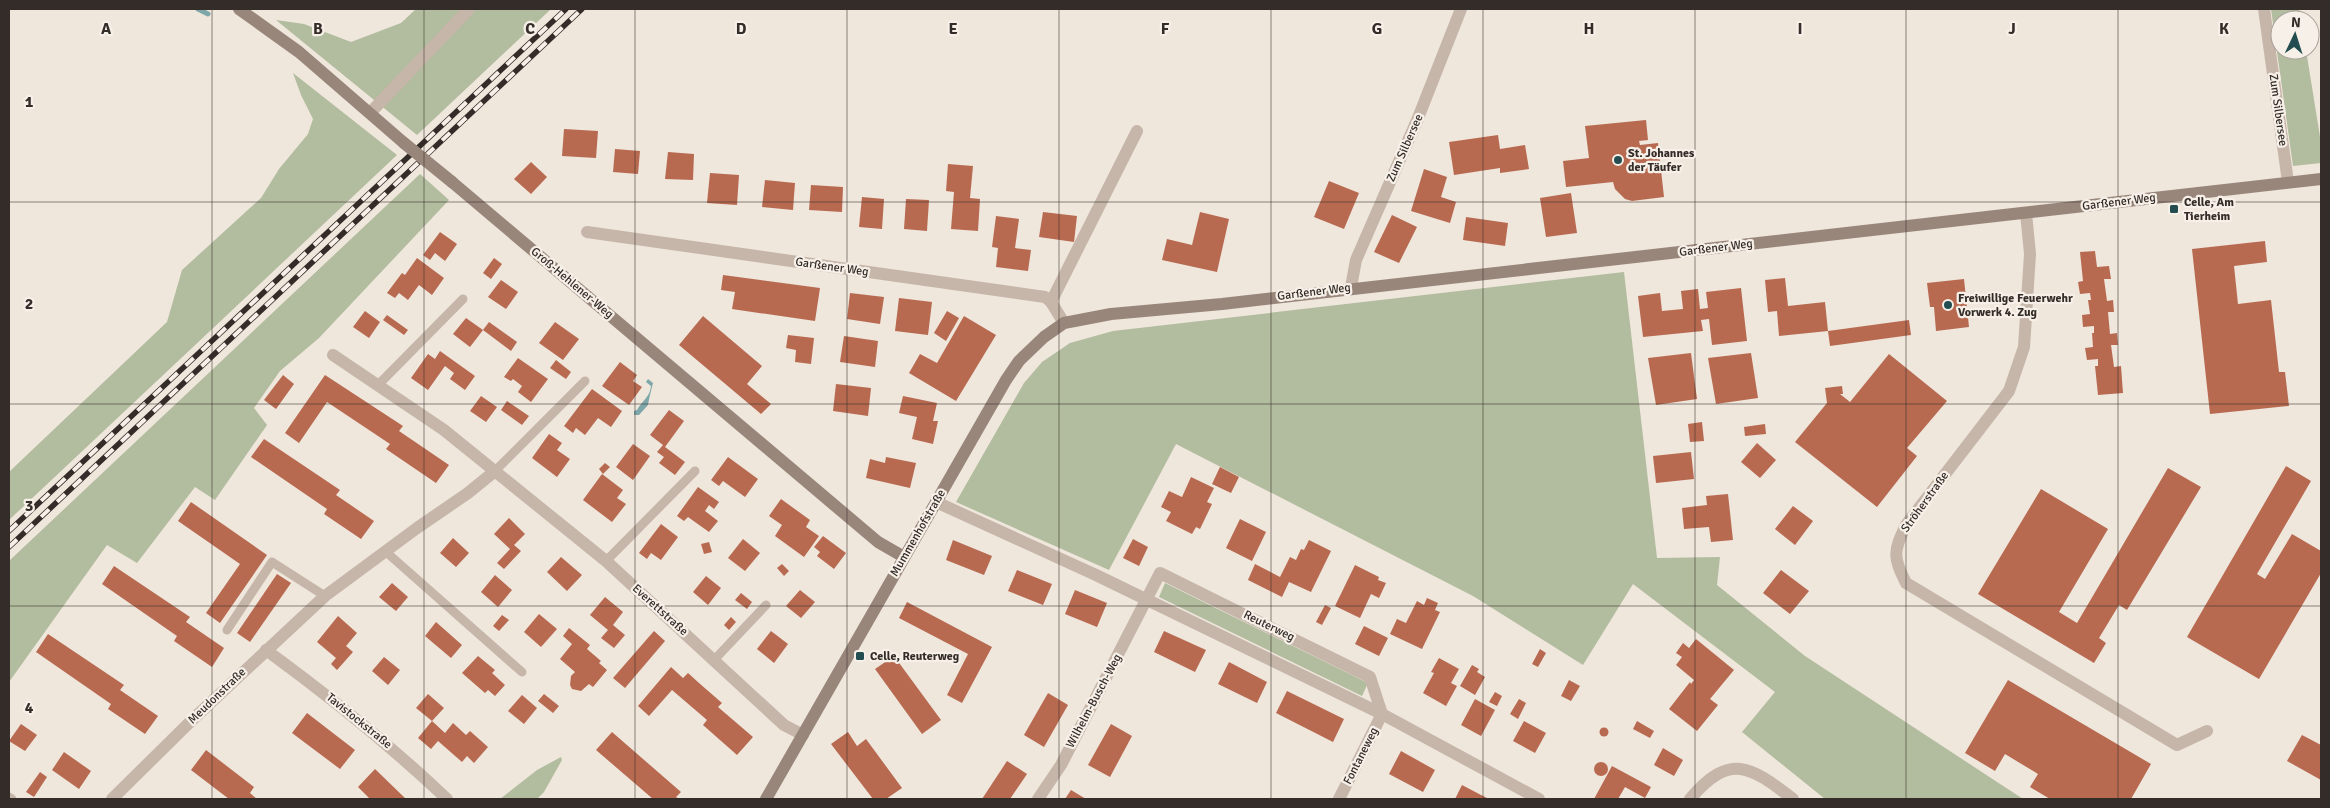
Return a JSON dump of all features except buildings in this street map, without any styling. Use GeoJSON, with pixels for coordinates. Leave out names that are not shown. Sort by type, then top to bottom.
{"type":"FeatureCollection","features":[{"type":"Feature","properties":{"kind":"street","name":"Groß-Hehlener-Weg"},"geometry":{"type":"LineString","coordinates":[[239,9],[299,52],[404,143],[878,542],[904,557]]}},
{"type":"Feature","properties":{"kind":"street"},"geometry":{"type":"LineString","coordinates":[[370,113],[468,9]]}},
{"type":"Feature","properties":{"kind":"street","name":"Zum Silbersee"},"geometry":{"type":"LineString","coordinates":[[1351,287],[1356,260],[1418,118],[1461,9]]}},
{"type":"Feature","properties":{"kind":"street","name":"Zum Silbersee"},"geometry":{"type":"LineString","coordinates":[[2264,9],[2288,182]]}},
{"type":"Feature","properties":{"kind":"street"},"geometry":{"type":"LineString","coordinates":[[1064,323],[1051,302],[1136,131]]}},
{"type":"Feature","properties":{"kind":"street","name":"Garßener Weg"},"geometry":{"type":"LineString","coordinates":[[1111,314],[1222,304],[1351,287],[2321,179]]}},
{"type":"Feature","properties":{"kind":"street","name":"Ströherstraße"},"geometry":{"type":"LineString","coordinates":[[2026,212],[2030,254],[2024,347],[2010,391],[1906,525],[1898,542],[1896,562],[1906,583],[2177,745],[2207,731]]}},
{"type":"Feature","properties":{"kind":"street","name":"Garßener Weg"},"geometry":{"type":"LineString","coordinates":[[588,232],[1045,297],[1051,302]]}},
{"type":"Feature","properties":{"kind":"street","name":"Mummenhofstraße"},"geometry":{"type":"LineString","coordinates":[[766,799],[1006,380],[1019,361],[1044,337],[1064,323],[1111,314]]}},
{"type":"Feature","properties":{"kind":"street","name":"Everettstraße"},"geometry":{"type":"LineString","coordinates":[[332,355],[444,430],[495,471],[606,561],[784,725],[803,735]]}},
{"type":"Feature","properties":{"kind":"street","name":"Meudonstraße"},"geometry":{"type":"LineString","coordinates":[[112,799],[266,650],[325,596],[468,493],[495,471]]}},
{"type":"Feature","properties":{"kind":"street"},"geometry":{"type":"LineString","coordinates":[[936,502],[1096,575],[1382,714],[1539,799]]}},
{"type":"Feature","properties":{"kind":"street","name":"Reuterweg"},"geometry":{"type":"LineString","coordinates":[[1147,601],[1160,573],[1370,677],[1382,714]]}},
{"type":"Feature","properties":{"kind":"street","name":"Wilhelm-Busch-Weg"},"geometry":{"type":"LineString","coordinates":[[1038,799],[1061,764],[1147,601]]}},
{"type":"Feature","properties":{"kind":"street","name":"Tavistockstraße"},"geometry":{"type":"LineString","coordinates":[[266,650],[353,716],[412,766],[447,799]]}},
{"type":"Feature","properties":{"kind":"street","name":"Fontaneweg"},"geometry":{"type":"LineString","coordinates":[[1339,799],[1382,714]]}},
{"type":"Feature","properties":{"kind":"street"},"geometry":{"type":"LineString","coordinates":[[1690,799],[1705,781],[1725,770],[1748,769],[1765,777],[1793,799]]}},
{"type":"Feature","properties":{"kind":"lane"},"geometry":{"type":"LineString","coordinates":[[378,385],[463,298]]}},
{"type":"Feature","properties":{"kind":"lane"},"geometry":{"type":"LineString","coordinates":[[495,471],[585,381]]}},
{"type":"Feature","properties":{"kind":"lane"},"geometry":{"type":"LineString","coordinates":[[606,561],[695,471]]}},
{"type":"Feature","properties":{"kind":"lane"},"geometry":{"type":"LineString","coordinates":[[385,551],[522,672]]}},
{"type":"Feature","properties":{"kind":"lane"},"geometry":{"type":"LineString","coordinates":[[226,630],[272,562],[325,596]]}},
{"type":"Feature","properties":{"kind":"lane"},"geometry":{"type":"LineString","coordinates":[[714,660],[766,605]]}},
{"type":"Feature","properties":{"kind":"green space"},"geometry":{"type":"Polygon","coordinates":[[[416,9],[551,9],[417,135],[276,20],[304,24],[351,42],[401,23],[416,9]]]}},
{"type":"Feature","properties":{"kind":"green space"},"geometry":{"type":"Polygon","coordinates":[[[2271,9],[2299,10],[2271,10],[2271,9]]]}},
{"type":"Feature","properties":{"kind":"green space"},"geometry":{"type":"Polygon","coordinates":[[[2278,60],[2308,60],[2321,143],[2321,163],[2293,166],[2278,60]]]}},
{"type":"Feature","properties":{"kind":"green space"},"geometry":{"type":"Polygon","coordinates":[[[293,73],[397,155],[9,520],[9,472],[167,322],[182,270],[261,198],[279,169],[308,134],[313,119],[293,73]]]}},
{"type":"Feature","properties":{"kind":"green space"},"geometry":{"type":"Polygon","coordinates":[[[420,174],[449,200],[319,338],[280,371],[254,408],[267,425],[215,500],[195,487],[137,563],[107,545],[9,682],[9,561],[420,174]]]}},
{"type":"Feature","properties":{"kind":"green space"},"geometry":{"type":"Polygon","coordinates":[[[1624,272],[1657,558],[1720,557],[1717,585],[1805,656],[2023,799],[1825,799],[1742,732],[1775,692],[1633,584],[1583,665],[1473,596],[1176,444],[1109,570],[956,502],[1024,383],[1042,362],[1070,343],[1113,331],[1624,272]]]}},
{"type":"Feature","properties":{"kind":"green space"},"geometry":{"type":"Polygon","coordinates":[[[1165,583],[1368,683],[1362,696],[1159,597],[1165,583]]]}},
{"type":"Feature","properties":{"kind":"green space"},"geometry":{"type":"Polygon","coordinates":[[[561,757],[562,760],[544,792],[537,799],[500,799],[537,770],[561,757]]]}},
{"type":"Feature","properties":{"kind":"water"},"geometry":{"type":"Polygon","coordinates":[[[648,379],[653,383],[648,405],[639,415],[634,415],[634,411],[637,410],[649,393],[651,386],[646,382],[648,379]]]}},
{"type":"Feature","properties":{"kind":"waterway"},"geometry":{"type":"LineString","coordinates":[[198,9],[208,14]]}},
{"type":"Feature","properties":{"kind":"railway"},"geometry":{"type":"LineString","coordinates":[[9,531],[566,9]]}},
{"type":"Feature","properties":{"kind":"railway"},"geometry":{"type":"LineString","coordinates":[[9,547],[582,9]]}},
{"type":"Feature","properties":{"kind":"place","name":"St. Johannes der Täufer"},"geometry":{"type":"Point","coordinates":[1618,160]}},
{"type":"Feature","properties":{"kind":"place","name":"Celle, Am Tierheim"},"geometry":{"type":"Point","coordinates":[2174,209]}},
{"type":"Feature","properties":{"kind":"place","name":"Freiwillige Feuerwehr Vorwerk 4. Zug"},"geometry":{"type":"Point","coordinates":[1948,305]}},
{"type":"Feature","properties":{"kind":"place","name":"Celle, Reuterweg"},"geometry":{"type":"Point","coordinates":[860,656]}}]}
